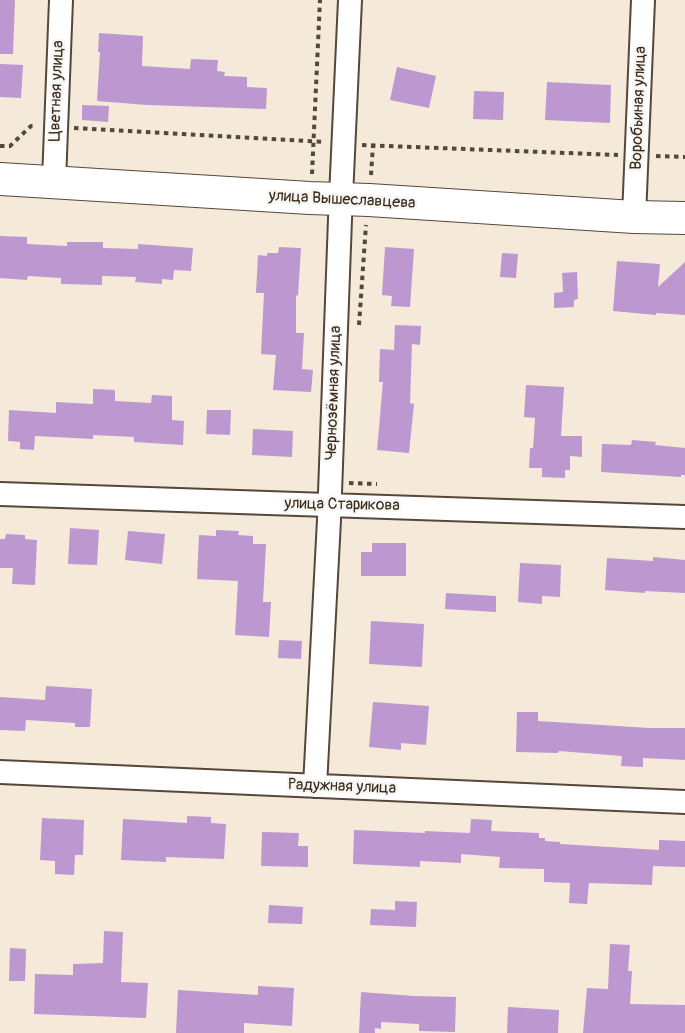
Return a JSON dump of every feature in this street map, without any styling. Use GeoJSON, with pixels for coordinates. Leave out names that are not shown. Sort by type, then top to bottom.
{"type":"FeatureCollection","features":[{"type":"Feature","properties":{"kind":"street","name":"Цветная улица"},"geometry":{"type":"LineString","coordinates":[[54,181],[61,0]]}},
{"type":"Feature","properties":{"kind":"street","name":"Чернозёмная улица"},"geometry":{"type":"LineString","coordinates":[[315,786],[330,505],[350,0]]}},
{"type":"Feature","properties":{"kind":"street","name":"Воробьиная улица"},"geometry":{"type":"LineString","coordinates":[[634,217],[643,0]]}},
{"type":"Feature","properties":{"kind":"street","name":"улица Вышеславцева"},"geometry":{"type":"LineString","coordinates":[[0,178],[634,217],[685,218]]}},
{"type":"Feature","properties":{"kind":"street","name":"улица Старикова"},"geometry":{"type":"LineString","coordinates":[[0,494],[685,517]]}},
{"type":"Feature","properties":{"kind":"street","name":"Радужная улица"},"geometry":{"type":"LineString","coordinates":[[0,772],[685,802]]}},
{"type":"Feature","properties":{"kind":"path"},"geometry":{"type":"LineString","coordinates":[[310,198],[320,0]]}},
{"type":"Feature","properties":{"kind":"path"},"geometry":{"type":"LineString","coordinates":[[0,146],[10,146],[31,126],[41,126]]}},
{"type":"Feature","properties":{"kind":"path"},"geometry":{"type":"LineString","coordinates":[[76,128],[344,143],[685,157]]}},
{"type":"Feature","properties":{"kind":"building"},"geometry":{"type":"Polygon","coordinates":[[[0,0],[15,0],[13,54],[0,54],[0,0]]]}},
{"type":"Feature","properties":{"kind":"building"},"geometry":{"type":"Polygon","coordinates":[[[99,33],[143,36],[142,66],[190,69],[191,59],[218,60],[217,71],[225,72],[224,76],[247,77],[247,87],[267,88],[266,109],[97,101],[99,33]]]}},
{"type":"Feature","properties":{"kind":"building"},"geometry":{"type":"Polygon","coordinates":[[[0,64],[23,65],[21,98],[0,97],[0,64]]]}},
{"type":"Feature","properties":{"kind":"building"},"geometry":{"type":"Polygon","coordinates":[[[397,67],[436,76],[429,108],[390,100],[397,67]]]}},
{"type":"Feature","properties":{"kind":"building"},"geometry":{"type":"Polygon","coordinates":[[[547,82],[611,85],[610,123],[545,120],[547,82]]]}},
{"type":"Feature","properties":{"kind":"building"},"geometry":{"type":"Polygon","coordinates":[[[474,91],[504,92],[503,120],[473,119],[474,91]]]}},
{"type":"Feature","properties":{"kind":"building"},"geometry":{"type":"Polygon","coordinates":[[[82,105],[109,106],[108,122],[82,120],[82,105]]]}},
{"type":"Feature","properties":{"kind":"building"},"geometry":{"type":"Polygon","coordinates":[[[0,236],[27,237],[27,244],[67,246],[67,242],[103,242],[103,248],[138,249],[138,244],[193,248],[191,271],[174,270],[173,280],[162,279],[162,284],[135,282],[136,277],[102,276],[102,285],[61,284],[61,278],[28,276],[27,280],[0,278],[0,236]]]}},
{"type":"Feature","properties":{"kind":"building"},"geometry":{"type":"Polygon","coordinates":[[[279,247],[301,248],[298,296],[296,295],[296,333],[304,333],[302,369],[313,370],[311,392],[273,390],[276,355],[261,354],[264,293],[256,293],[258,255],[267,256],[267,253],[278,253],[279,247]]]}},
{"type":"Feature","properties":{"kind":"building"},"geometry":{"type":"Polygon","coordinates":[[[385,247],[414,249],[410,307],[391,306],[392,296],[382,295],[385,247]]]}},
{"type":"Feature","properties":{"kind":"building"},"geometry":{"type":"Polygon","coordinates":[[[502,253],[518,254],[516,278],[500,277],[502,253]]]}},
{"type":"Feature","properties":{"kind":"building"},"geometry":{"type":"Polygon","coordinates":[[[617,261],[660,264],[658,287],[685,262],[685,315],[613,311],[617,261]]]}},
{"type":"Feature","properties":{"kind":"building"},"geometry":{"type":"Polygon","coordinates":[[[577,272],[578,299],[574,300],[574,307],[554,308],[554,293],[563,292],[562,273],[577,272]]]}},
{"type":"Feature","properties":{"kind":"building"},"geometry":{"type":"Polygon","coordinates":[[[395,325],[421,326],[420,345],[412,344],[410,403],[414,404],[409,453],[377,450],[383,382],[379,382],[380,349],[394,350],[395,325]]]}},
{"type":"Feature","properties":{"kind":"building"},"geometry":{"type":"Polygon","coordinates":[[[526,385],[564,387],[561,436],[582,436],[582,457],[570,456],[570,470],[565,470],[565,478],[542,477],[542,468],[529,468],[535,418],[524,417],[526,385]]]}},
{"type":"Feature","properties":{"kind":"building"},"geometry":{"type":"Polygon","coordinates":[[[93,389],[115,390],[115,401],[151,403],[152,395],[172,396],[172,420],[184,421],[183,445],[134,442],[134,437],[93,435],[93,439],[35,436],[34,450],[20,449],[20,442],[8,441],[9,410],[56,413],[56,402],[93,404],[93,389]]]}},
{"type":"Feature","properties":{"kind":"building"},"geometry":{"type":"Polygon","coordinates":[[[207,410],[231,410],[230,435],[206,434],[207,410]]]}},
{"type":"Feature","properties":{"kind":"building"},"geometry":{"type":"Polygon","coordinates":[[[253,429],[293,431],[292,457],[252,455],[253,429]]]}},
{"type":"Feature","properties":{"kind":"building"},"geometry":{"type":"Polygon","coordinates":[[[632,440],[685,448],[685,475],[681,477],[601,472],[602,444],[631,445],[632,440]]]}},
{"type":"Feature","properties":{"kind":"building"},"geometry":{"type":"Polygon","coordinates":[[[70,528],[99,530],[97,565],[68,564],[70,528]]]}},
{"type":"Feature","properties":{"kind":"building"},"geometry":{"type":"Polygon","coordinates":[[[216,530],[239,531],[238,535],[253,536],[253,544],[266,544],[263,602],[271,602],[269,637],[235,635],[238,581],[197,579],[199,535],[216,536],[216,530]]]}},
{"type":"Feature","properties":{"kind":"building"},"geometry":{"type":"Polygon","coordinates":[[[128,531],[165,534],[162,564],[125,560],[128,531]]]}},
{"type":"Feature","properties":{"kind":"building"},"geometry":{"type":"Polygon","coordinates":[[[6,534],[25,535],[25,539],[37,540],[35,585],[12,584],[13,568],[0,568],[0,539],[5,539],[6,534]]]}},
{"type":"Feature","properties":{"kind":"building"},"geometry":{"type":"Polygon","coordinates":[[[372,543],[406,543],[406,576],[361,576],[361,552],[372,552],[372,543]]]}},
{"type":"Feature","properties":{"kind":"building"},"geometry":{"type":"Polygon","coordinates":[[[653,557],[685,560],[685,593],[605,590],[607,558],[653,561],[653,557]]]}},
{"type":"Feature","properties":{"kind":"building"},"geometry":{"type":"Polygon","coordinates":[[[520,563],[561,565],[560,597],[542,596],[542,604],[518,602],[520,563]]]}},
{"type":"Feature","properties":{"kind":"building"},"geometry":{"type":"Polygon","coordinates":[[[446,593],[496,596],[496,612],[445,609],[446,593]]]}},
{"type":"Feature","properties":{"kind":"building"},"geometry":{"type":"Polygon","coordinates":[[[371,621],[424,624],[422,667],[369,664],[371,621]]]}},
{"type":"Feature","properties":{"kind":"building"},"geometry":{"type":"Polygon","coordinates":[[[279,640],[302,641],[301,659],[278,658],[279,640]]]}},
{"type":"Feature","properties":{"kind":"building"},"geometry":{"type":"Polygon","coordinates":[[[46,686],[92,689],[90,727],[75,727],[75,723],[26,720],[25,731],[0,730],[0,697],[45,700],[46,686]]]}},
{"type":"Feature","properties":{"kind":"building"},"geometry":{"type":"Polygon","coordinates":[[[373,702],[429,706],[426,745],[401,743],[401,750],[369,747],[373,702]]]}},
{"type":"Feature","properties":{"kind":"building"},"geometry":{"type":"Polygon","coordinates":[[[517,712],[538,712],[538,721],[685,728],[685,760],[643,758],[643,767],[621,766],[622,756],[559,751],[558,753],[516,752],[517,712]]]}},
{"type":"Feature","properties":{"kind":"building"},"geometry":{"type":"Polygon","coordinates":[[[187,816],[211,817],[211,823],[226,824],[224,859],[166,857],[166,862],[121,860],[123,819],[187,823],[187,816]]]}},
{"type":"Feature","properties":{"kind":"building"},"geometry":{"type":"Polygon","coordinates":[[[42,818],[84,820],[83,855],[75,855],[74,875],[55,874],[55,861],[40,860],[42,818]]]}},
{"type":"Feature","properties":{"kind":"building"},"geometry":{"type":"Polygon","coordinates":[[[471,819],[492,820],[491,831],[539,833],[539,838],[545,838],[545,841],[560,842],[560,844],[659,850],[659,840],[685,841],[685,867],[653,866],[652,885],[589,883],[587,904],[569,903],[570,883],[544,882],[544,869],[499,868],[500,857],[461,854],[461,863],[420,861],[420,867],[353,864],[354,830],[470,833],[471,819]]]}},
{"type":"Feature","properties":{"kind":"building"},"geometry":{"type":"Polygon","coordinates":[[[262,832],[299,833],[298,846],[308,846],[308,867],[261,866],[262,832]]]}},
{"type":"Feature","properties":{"kind":"building"},"geometry":{"type":"Polygon","coordinates":[[[395,901],[417,902],[416,927],[370,925],[371,909],[395,910],[395,901]]]}},
{"type":"Feature","properties":{"kind":"building"},"geometry":{"type":"Polygon","coordinates":[[[269,905],[303,907],[302,924],[268,923],[269,905]]]}},
{"type":"Feature","properties":{"kind":"building"},"geometry":{"type":"Polygon","coordinates":[[[104,931],[123,932],[121,982],[148,983],[146,1018],[34,1014],[35,974],[73,975],[73,964],[103,963],[104,931]]]}},
{"type":"Feature","properties":{"kind":"building"},"geometry":{"type":"Polygon","coordinates":[[[610,944],[630,945],[628,971],[632,971],[630,1004],[685,1005],[685,1033],[583,1033],[587,988],[608,989],[610,944]]]}},
{"type":"Feature","properties":{"kind":"building"},"geometry":{"type":"Polygon","coordinates":[[[10,948],[26,949],[25,981],[9,981],[10,948]]]}},
{"type":"Feature","properties":{"kind":"building"},"geometry":{"type":"Polygon","coordinates":[[[258,986],[294,988],[292,1026],[244,1023],[244,1033],[176,1033],[178,990],[258,995],[258,986]]]}},
{"type":"Feature","properties":{"kind":"building"},"geometry":{"type":"Polygon","coordinates":[[[361,992],[456,997],[455,1032],[419,1031],[419,1024],[381,1022],[381,1029],[375,1028],[375,1033],[359,1033],[361,992]]]}},
{"type":"Feature","properties":{"kind":"building"},"geometry":{"type":"Polygon","coordinates":[[[508,1007],[559,1010],[558,1033],[507,1033],[508,1007]]]}}]}
